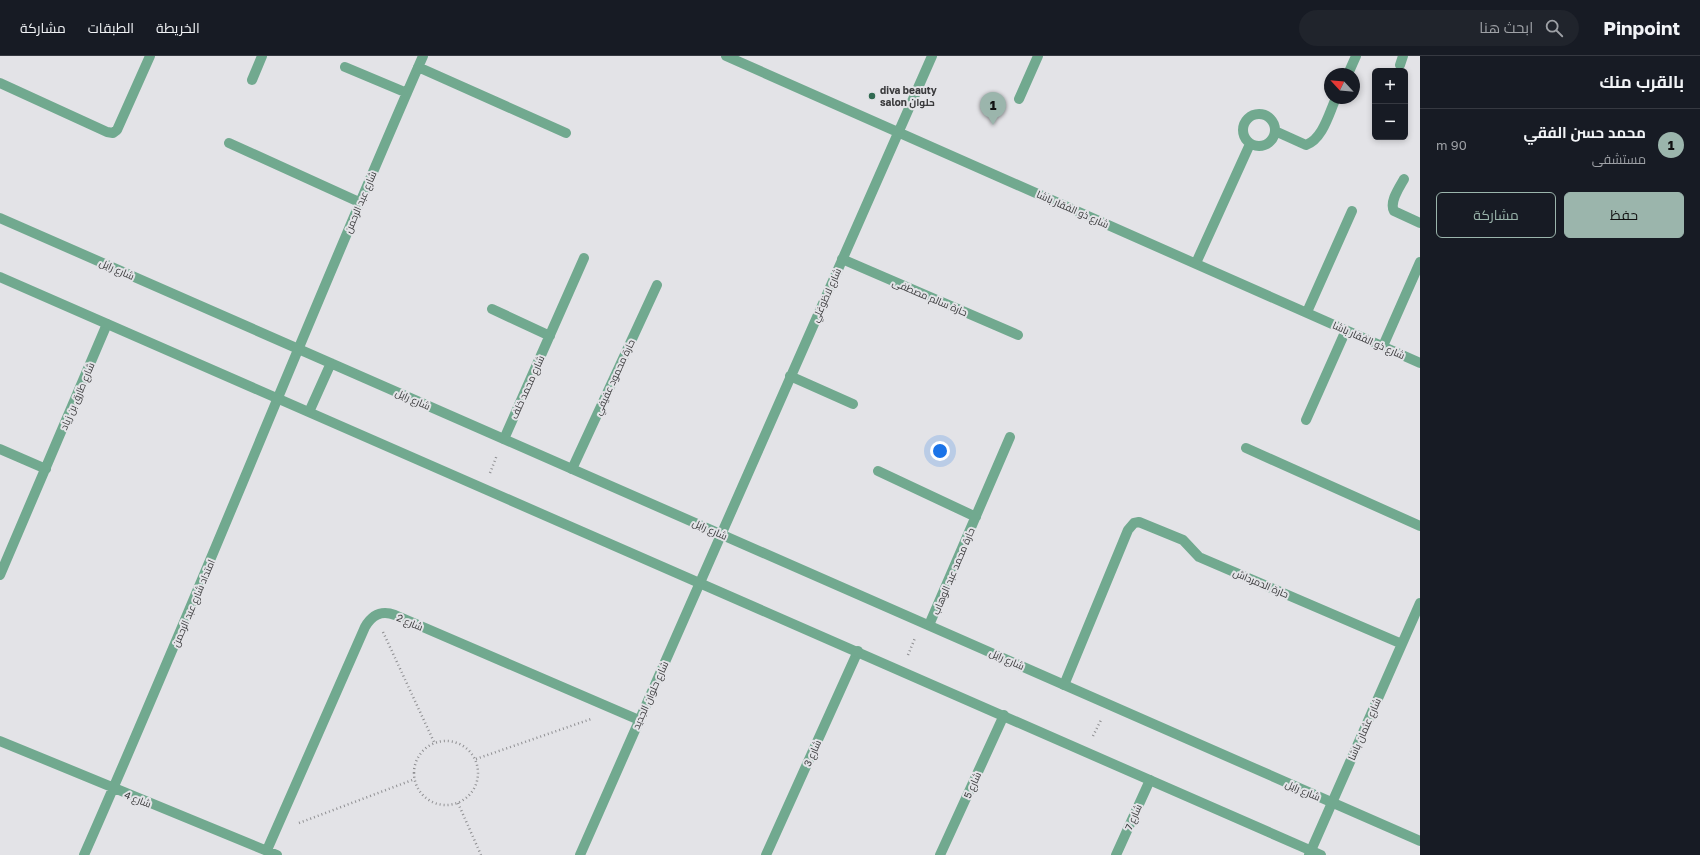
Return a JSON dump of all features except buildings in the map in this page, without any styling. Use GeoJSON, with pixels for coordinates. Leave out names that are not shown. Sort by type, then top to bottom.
{"type":"FeatureCollection","features":[{"type":"Feature","properties":{"kind":"street"},"geometry":{"type":"LineString","coordinates":[[0,83],[107,132],[113,133],[117,130],[150,56]]}},
{"type":"Feature","properties":{"kind":"street"},"geometry":{"type":"LineString","coordinates":[[252,80],[262,56]]}},
{"type":"Feature","properties":{"kind":"street","name":"شارع عبد الرحمن"},"geometry":{"type":"LineString","coordinates":[[298,348],[359,202],[423,56]]}},
{"type":"Feature","properties":{"kind":"street","name":"شارع ذو الفقار باشا"},"geometry":{"type":"LineString","coordinates":[[726,56],[1420,363]]}},
{"type":"Feature","properties":{"kind":"street","name":"شارع لاظوغلي"},"geometry":{"type":"LineString","coordinates":[[720,534],[932,56]]}},
{"type":"Feature","properties":{"kind":"street"},"geometry":{"type":"LineString","coordinates":[[1018,99],[1038,56]]}},
{"type":"Feature","properties":{"kind":"street"},"geometry":{"type":"LineString","coordinates":[[1351,68],[1356,56]]}},
{"type":"Feature","properties":{"kind":"street"},"geometry":{"type":"LineString","coordinates":[[345,67],[407,93]]}},
{"type":"Feature","properties":{"kind":"street"},"geometry":{"type":"LineString","coordinates":[[418,68],[566,133]]}},
{"type":"Feature","properties":{"kind":"street"},"geometry":{"type":"LineString","coordinates":[[1275,131],[1302,143],[1306,144],[1314,142],[1319,135],[1333,104]]}},
{"type":"Feature","properties":{"kind":"street"},"geometry":{"type":"LineString","coordinates":[[1256,114],[1263,114],[1270,118],[1274,124],[1274,138],[1263,146],[1250,144],[1245,138],[1243,131],[1244,123],[1249,117],[1256,114]]}},
{"type":"Feature","properties":{"kind":"street"},"geometry":{"type":"LineString","coordinates":[[229,143],[359,202]]}},
{"type":"Feature","properties":{"kind":"street"},"geometry":{"type":"LineString","coordinates":[[1196,263],[1250,144]]}},
{"type":"Feature","properties":{"kind":"street"},"geometry":{"type":"LineString","coordinates":[[1404,179],[1392,202],[1392,208],[1394,211],[1420,223]]}},
{"type":"Feature","properties":{"kind":"street"},"geometry":{"type":"LineString","coordinates":[[1306,312],[1352,211]]}},
{"type":"Feature","properties":{"kind":"street","name":"شارع رايل"},"geometry":{"type":"LineString","coordinates":[[0,218],[1420,841]]}},
{"type":"Feature","properties":{"kind":"street","name":"شارع محمد خلف"},"geometry":{"type":"LineString","coordinates":[[504,439],[584,258]]}},
{"type":"Feature","properties":{"kind":"street","name":"حارة سالم مصطفى"},"geometry":{"type":"LineString","coordinates":[[842,259],[1018,335]]}},
{"type":"Feature","properties":{"kind":"street"},"geometry":{"type":"LineString","coordinates":[[1383,346],[1420,262]]}},
{"type":"Feature","properties":{"kind":"street"},"geometry":{"type":"LineString","coordinates":[[0,276],[1004,715],[1310,853],[1321,855]]}},
{"type":"Feature","properties":{"kind":"street","name":"حارة محمود عفيفي"},"geometry":{"type":"LineString","coordinates":[[572,469],[657,284]]}},
{"type":"Feature","properties":{"kind":"street"},"geometry":{"type":"LineString","coordinates":[[492,309],[550,336]]}},
{"type":"Feature","properties":{"kind":"street","name":"شارع طارق بن زياد"},"geometry":{"type":"LineString","coordinates":[[0,575],[107,324]]}},
{"type":"Feature","properties":{"kind":"street"},"geometry":{"type":"LineString","coordinates":[[1306,420],[1346,330]]}},
{"type":"Feature","properties":{"kind":"street","name":"امتداد شارع عبد الرحمن"},"geometry":{"type":"LineString","coordinates":[[84,855],[221,538],[298,348]]}},
{"type":"Feature","properties":{"kind":"street"},"geometry":{"type":"LineString","coordinates":[[309,412],[331,363]]}},
{"type":"Feature","properties":{"kind":"street"},"geometry":{"type":"LineString","coordinates":[[790,376],[853,404]]}},
{"type":"Feature","properties":{"kind":"street","name":"حارة محمد عبد الوهاب"},"geometry":{"type":"LineString","coordinates":[[926,624],[976,517],[1010,437]]}},
{"type":"Feature","properties":{"kind":"street"},"geometry":{"type":"LineString","coordinates":[[1246,448],[1420,526]]}},
{"type":"Feature","properties":{"kind":"street"},"geometry":{"type":"LineString","coordinates":[[0,449],[46,468]]}},
{"type":"Feature","properties":{"kind":"street","name":"حارة محمد عبد الوهاب"},"geometry":{"type":"LineString","coordinates":[[878,471],[976,517]]}},
{"type":"Feature","properties":{"kind":"street","name":"حارة الدمرداش"},"geometry":{"type":"LineString","coordinates":[[1064,685],[1128,530],[1134,523],[1139,522],[1183,540],[1199,557],[1402,644]]}},
{"type":"Feature","properties":{"kind":"street","name":"شارع حلوان الجديد"},"geometry":{"type":"LineString","coordinates":[[580,855],[720,534]]}},
{"type":"Feature","properties":{"kind":"street","name":"شارع عثمان باشا"},"geometry":{"type":"LineString","coordinates":[[1310,853],[1419,608]]}},
{"type":"Feature","properties":{"kind":"street","name":"شارع 2"},"geometry":{"type":"LineString","coordinates":[[375,615],[381,612],[395,615],[639,720]]}},
{"type":"Feature","properties":{"kind":"street"},"geometry":{"type":"LineString","coordinates":[[267,850],[365,627],[369,620],[375,615]]}},
{"type":"Feature","properties":{"kind":"street","name":"شارع 3"},"geometry":{"type":"LineString","coordinates":[[766,855],[858,651]]}},
{"type":"Feature","properties":{"kind":"street","name":"شارع 5"},"geometry":{"type":"LineString","coordinates":[[940,855],[1004,715]]}},
{"type":"Feature","properties":{"kind":"street","name":"شارع 4"},"geometry":{"type":"LineString","coordinates":[[0,741],[113,789],[277,855]]}},
{"type":"Feature","properties":{"kind":"street","name":"شارع 7"},"geometry":{"type":"LineString","coordinates":[[1116,855],[1150,780]]}},
{"type":"Feature","properties":{"kind":"path"},"geometry":{"type":"LineString","coordinates":[[483,488],[504,439]]}},
{"type":"Feature","properties":{"kind":"path"},"geometry":{"type":"LineString","coordinates":[[375,615],[434,742]]}},
{"type":"Feature","properties":{"kind":"path"},"geometry":{"type":"LineString","coordinates":[[901,670],[926,624]]}},
{"type":"Feature","properties":{"kind":"path"},"geometry":{"type":"LineString","coordinates":[[1085,752],[1108,705]]}},
{"type":"Feature","properties":{"kind":"path"},"geometry":{"type":"LineString","coordinates":[[476,758],[616,710]]}},
{"type":"Feature","properties":{"kind":"path"},"geometry":{"type":"LineString","coordinates":[[444,740],[454,741],[466,747],[476,758],[479,772],[477,785],[469,796],[458,803],[446,805],[436,804],[426,798],[418,789],[414,779],[414,768],[418,757],[425,748],[434,742],[444,740]]}},
{"type":"Feature","properties":{"kind":"path"},"geometry":{"type":"LineString","coordinates":[[274,832],[414,779]]}},
{"type":"Feature","properties":{"kind":"path"},"geometry":{"type":"LineString","coordinates":[[458,803],[481,855]]}},
{"type":"Feature","properties":{"kind":"place","name":"diva beauty salon حلوان"},"geometry":{"type":"Point","coordinates":[872,96]}},
{"type":"Feature","properties":{"kind":"place","name":"محمد حسن الفقي"},"geometry":{"type":"Point","coordinates":[993,125]}}]}
